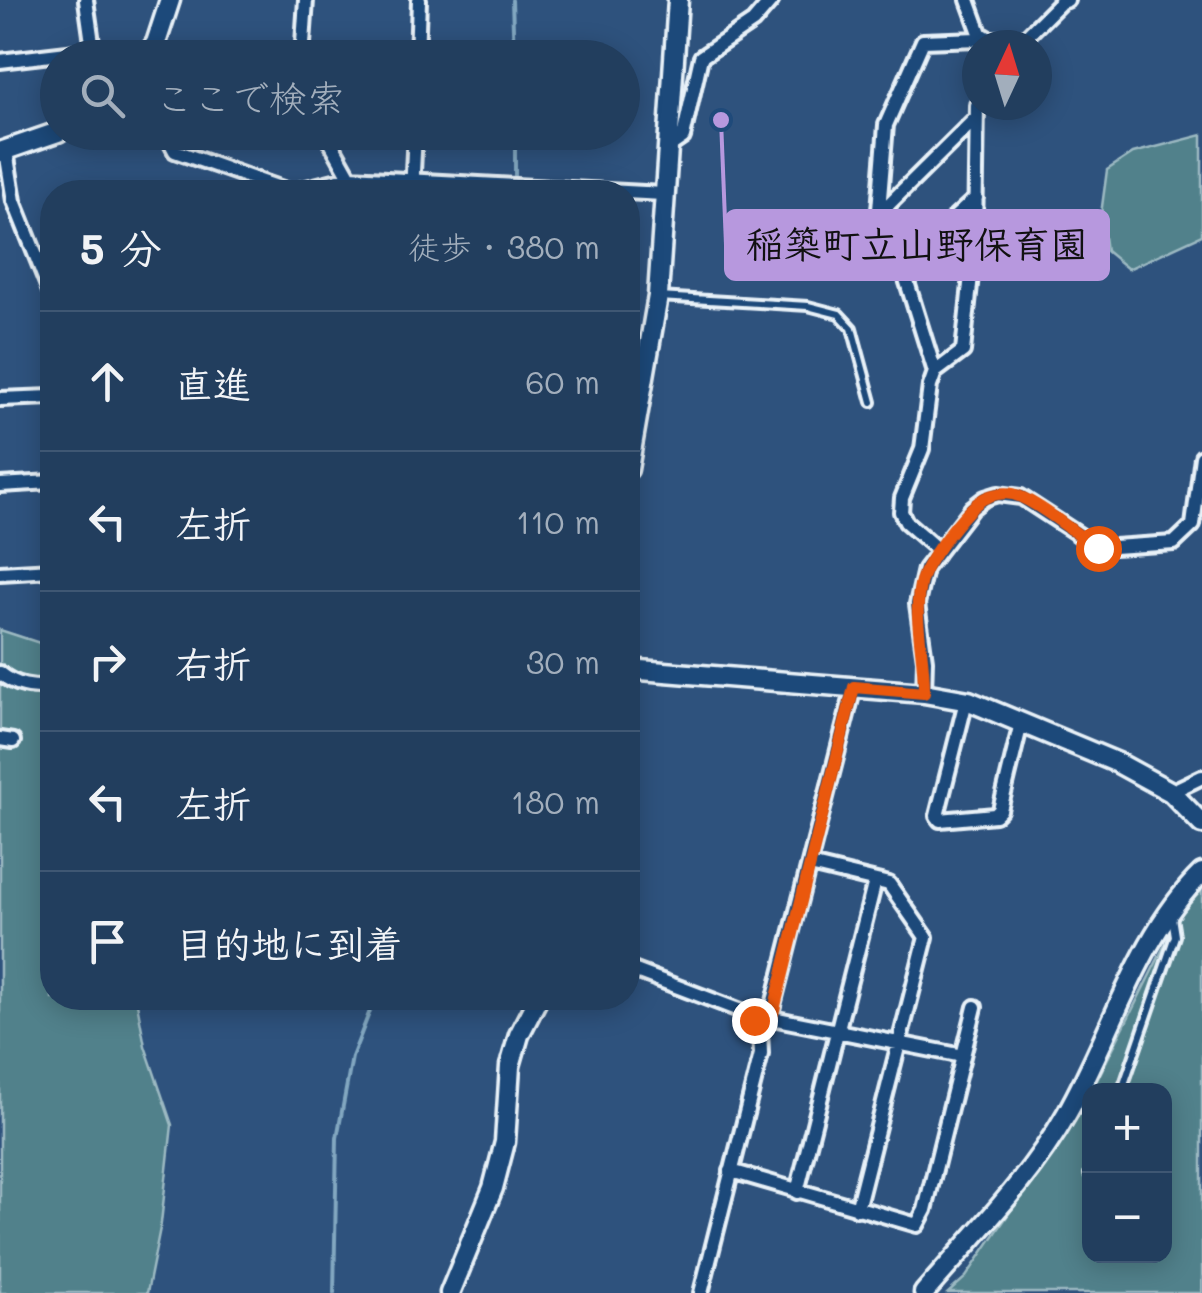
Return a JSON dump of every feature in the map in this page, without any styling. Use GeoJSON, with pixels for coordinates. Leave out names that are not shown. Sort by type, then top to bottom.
{"type":"FeatureCollection","features":[{"type":"Feature","properties":{"kind":"street"},"geometry":{"type":"LineString","coordinates":[[86,0],[92,40]]}},
{"type":"Feature","properties":{"kind":"street"},"geometry":{"type":"LineString","coordinates":[[159,40],[170,0]]}},
{"type":"Feature","properties":{"kind":"street"},"geometry":{"type":"LineString","coordinates":[[303,40],[306,0]]}},
{"type":"Feature","properties":{"kind":"street"},"geometry":{"type":"LineString","coordinates":[[418,40],[419,0]]}},
{"type":"Feature","properties":{"kind":"street"},"geometry":{"type":"LineString","coordinates":[[640,387],[658,296],[678,0]]}},
{"type":"Feature","properties":{"kind":"street"},"geometry":{"type":"LineString","coordinates":[[667,148],[683,137],[701,56],[753,22],[772,0]]}},
{"type":"Feature","properties":{"kind":"street"},"geometry":{"type":"LineString","coordinates":[[968,0],[976,30]]}},
{"type":"Feature","properties":{"kind":"street"},"geometry":{"type":"LineString","coordinates":[[1032,30],[1060,2],[1067,0]]}},
{"type":"Feature","properties":{"kind":"street"},"geometry":{"type":"LineString","coordinates":[[935,372],[902,266],[887,242],[880,214],[886,124],[923,41],[962,39]]}},
{"type":"Feature","properties":{"kind":"street"},"geometry":{"type":"LineString","coordinates":[[0,61],[40,58]]}},
{"type":"Feature","properties":{"kind":"street"},"geometry":{"type":"LineString","coordinates":[[880,214],[969,120]]}},
{"type":"Feature","properties":{"kind":"street"},"geometry":{"type":"LineString","coordinates":[[938,550],[906,522],[901,512],[902,498],[922,449],[935,372],[963,352],[976,237],[977,120]]}},
{"type":"Feature","properties":{"kind":"street"},"geometry":{"type":"LineString","coordinates":[[40,138],[3,151],[14,201],[40,266]]}},
{"type":"Feature","properties":{"kind":"street"},"geometry":{"type":"LineString","coordinates":[[174,150],[254,180]]}},
{"type":"Feature","properties":{"kind":"street"},"geometry":{"type":"LineString","coordinates":[[335,150],[350,177]]}},
{"type":"Feature","properties":{"kind":"street"},"geometry":{"type":"LineString","coordinates":[[412,180],[413,150]]}},
{"type":"Feature","properties":{"kind":"street"},"geometry":{"type":"LineString","coordinates":[[338,180],[371,180]]}},
{"type":"Feature","properties":{"kind":"street"},"geometry":{"type":"LineString","coordinates":[[640,193],[663,194]]}},
{"type":"Feature","properties":{"kind":"street"},"geometry":{"type":"LineString","coordinates":[[902,266],[976,198]]}},
{"type":"Feature","properties":{"kind":"street"},"geometry":{"type":"LineString","coordinates":[[0,399],[40,397]]}},
{"type":"Feature","properties":{"kind":"street"},"geometry":{"type":"LineString","coordinates":[[924,693],[925,660],[917,604],[925,569],[972,508],[984,498],[998,494],[1021,496],[1098,548],[1174,543],[1193,525],[1202,457]]}},
{"type":"Feature","properties":{"kind":"street"},"geometry":{"type":"LineString","coordinates":[[0,485],[40,483]]}},
{"type":"Feature","properties":{"kind":"street"},"geometry":{"type":"LineString","coordinates":[[0,573],[40,571]]}},
{"type":"Feature","properties":{"kind":"street"},"geometry":{"type":"LineString","coordinates":[[640,670],[924,693],[966,701],[1118,764],[1171,792],[1202,824]]}},
{"type":"Feature","properties":{"kind":"street"},"geometry":{"type":"LineString","coordinates":[[0,673],[40,688]]}},
{"type":"Feature","properties":{"kind":"street"},"geometry":{"type":"LineString","coordinates":[[760,1029],[772,1018],[854,687]]}},
{"type":"Feature","properties":{"kind":"street"},"geometry":{"type":"LineString","coordinates":[[966,701],[937,816],[940,820],[995,815],[1000,810],[1021,723]]}},
{"type":"Feature","properties":{"kind":"street"},"geometry":{"type":"LineString","coordinates":[[1171,792],[1202,777]]}},
{"type":"Feature","properties":{"kind":"street"},"geometry":{"type":"LineString","coordinates":[[810,866],[889,884],[926,937],[858,1209]]}},
{"type":"Feature","properties":{"kind":"street"},"geometry":{"type":"LineString","coordinates":[[924,1293],[1029,1170],[1066,1115],[1169,911],[1202,873]]}},
{"type":"Feature","properties":{"kind":"street"},"geometry":{"type":"LineString","coordinates":[[796,1192],[875,880]]}},
{"type":"Feature","properties":{"kind":"street"},"geometry":{"type":"LineString","coordinates":[[640,973],[744,1012],[760,1029],[760,1054],[701,1293]]}},
{"type":"Feature","properties":{"kind":"street"},"geometry":{"type":"LineString","coordinates":[[731,1170],[916,1225],[924,1210],[975,1007]]}},
{"type":"Feature","properties":{"kind":"street"},"geometry":{"type":"LineString","coordinates":[[450,1293],[493,1188],[504,1142],[510,1066],[519,1034],[532,1010]]}},
{"type":"Feature","properties":{"kind":"street"},"geometry":{"type":"LineString","coordinates":[[772,1018],[963,1056]]}},
{"type":"Feature","properties":{"kind":"lane"},"geometry":{"type":"LineString","coordinates":[[658,296],[808,306],[838,314],[852,328],[872,402]]}},
{"type":"Feature","properties":{"kind":"lane"},"geometry":{"type":"LineString","coordinates":[[1124,1083],[1175,936],[1169,911]]}},
{"type":"Feature","properties":{"kind":"green space"},"geometry":{"type":"Polygon","coordinates":[[[1202,135],[1202,235],[1128,269],[1106,251],[1101,214],[1107,170],[1133,153],[1202,135]]]}},
{"type":"Feature","properties":{"kind":"green space"},"geometry":{"type":"Polygon","coordinates":[[[0,630],[40,643],[40,1010],[138,1010],[145,1046],[172,1125],[161,1223],[147,1293],[0,1293],[0,630]]]}},
{"type":"Feature","properties":{"kind":"green space"},"geometry":{"type":"Polygon","coordinates":[[[1202,890],[1202,1293],[948,1293],[966,1277],[1082,1105],[1082,1263],[1172,1263],[1172,1083],[1096,1083],[1181,913],[1202,890]]]}},
{"type":"Feature","properties":{"kind":"waterway"},"geometry":{"type":"LineString","coordinates":[[512,0],[513,40]]}},
{"type":"Feature","properties":{"kind":"waterway"},"geometry":{"type":"LineString","coordinates":[[515,150],[515,180]]}},
{"type":"Feature","properties":{"kind":"waterway"},"geometry":{"type":"LineString","coordinates":[[334,1293],[337,1138],[352,1057],[370,1010]]}},
{"type":"Feature","properties":{"kind":"place","name":"稲築町立山野保育園"},"geometry":{"type":"Point","coordinates":[721,120]}},
{"type":"Feature","properties":{"kind":"route"},"geometry":{"type":"LineString","coordinates":[[754,1020],[760,1029],[772,1018],[854,687],[924,693],[925,660],[917,604],[925,569],[938,550],[972,508],[984,498],[998,494],[1021,496],[1098,548]]}}]}
